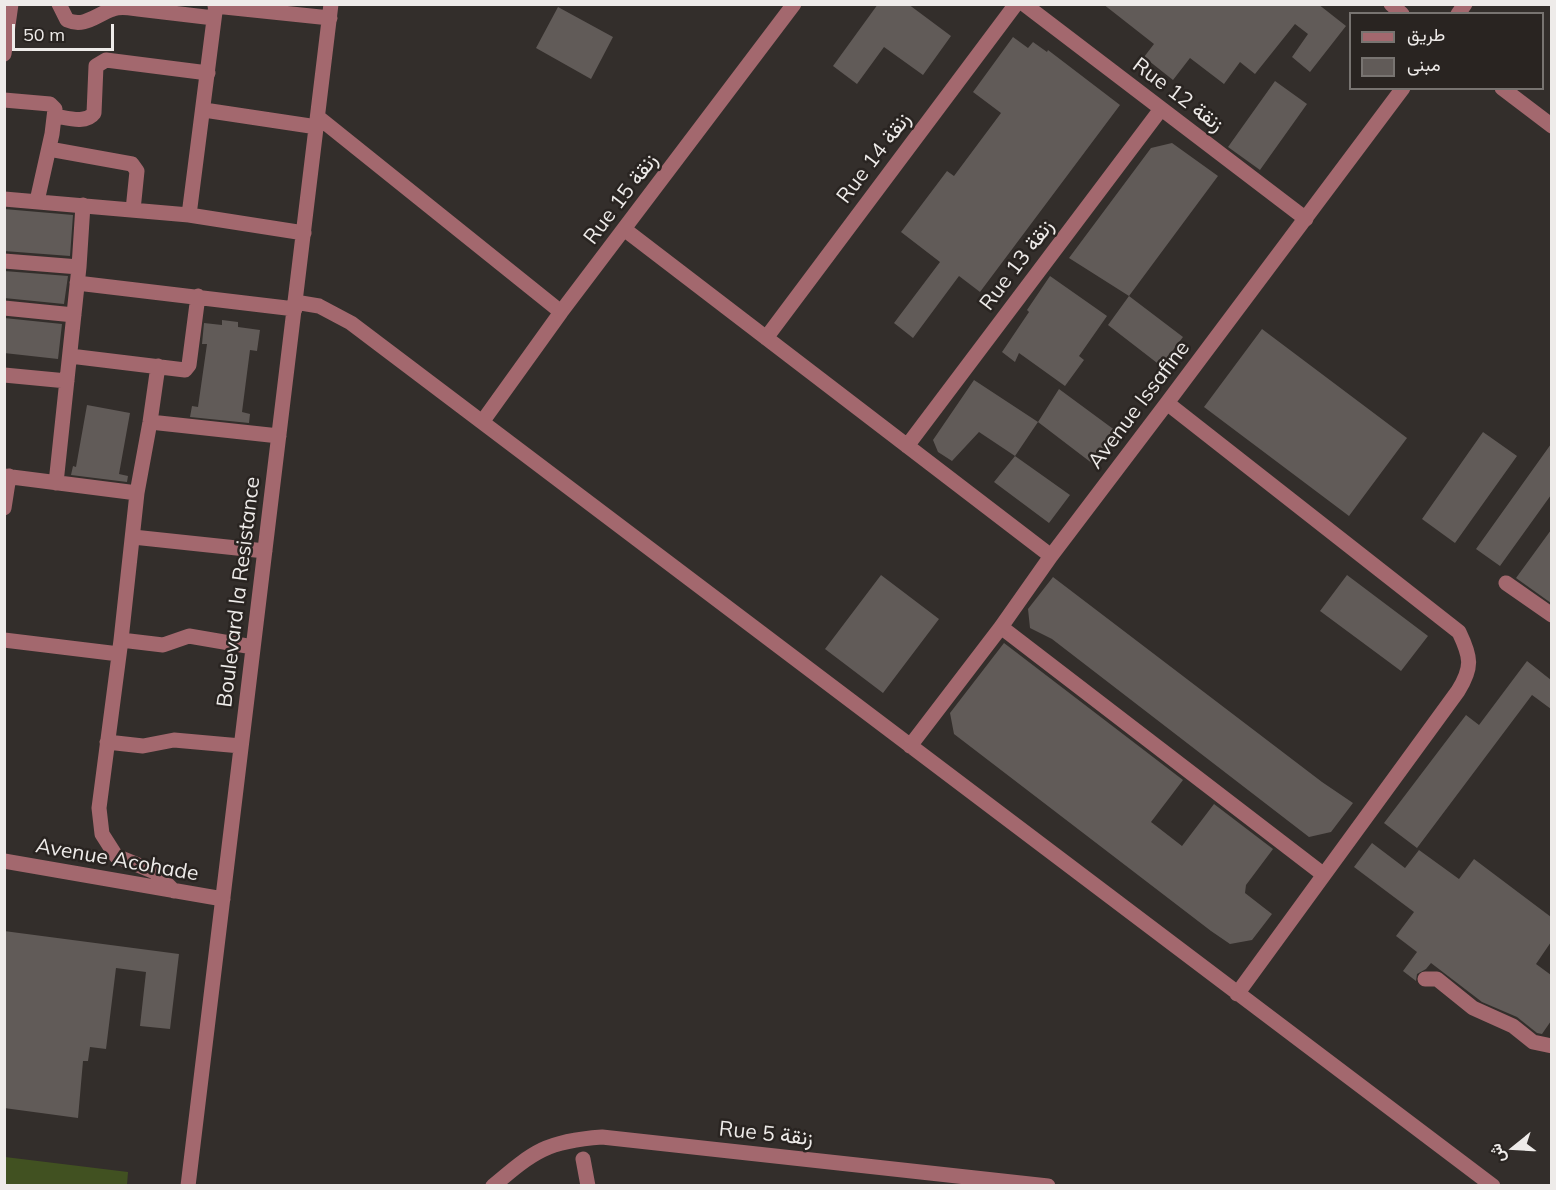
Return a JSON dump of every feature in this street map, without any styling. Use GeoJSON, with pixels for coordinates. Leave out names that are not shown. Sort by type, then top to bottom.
{"type":"FeatureCollection","features":[{"type":"Feature","properties":{"kind":"street"},"geometry":{"type":"LineString","coordinates":[[4,54],[11,4]]}},
{"type":"Feature","properties":{"kind":"street"},"geometry":{"type":"LineString","coordinates":[[59,4],[67,20],[76,23],[90,20],[113,9],[139,7],[330,11]]}},
{"type":"Feature","properties":{"kind":"street","name":"Rue 15 زنقة"},"geometry":{"type":"LineString","coordinates":[[482,422],[561,312],[794,4]]}},
{"type":"Feature","properties":{"kind":"street","name":"Rue 14 زنقة"},"geometry":{"type":"LineString","coordinates":[[766,338],[1016,4]]}},
{"type":"Feature","properties":{"kind":"street","name":"Rue 12 زنقة"},"geometry":{"type":"LineString","coordinates":[[1024,4],[1306,219]]}},
{"type":"Feature","properties":{"kind":"street"},"geometry":{"type":"LineString","coordinates":[[189,215],[215,10]]}},
{"type":"Feature","properties":{"kind":"street","name":"Boulevard la Resistance"},"geometry":{"type":"LineString","coordinates":[[188,1185],[330,11]]}},
{"type":"Feature","properties":{"kind":"street"},"geometry":{"type":"LineString","coordinates":[[55,116],[85,120],[92,116],[96,66],[106,60],[208,73]]}},
{"type":"Feature","properties":{"kind":"street","name":"Avenue Issafine"},"geometry":{"type":"LineString","coordinates":[[910,746],[1401,90]]}},
{"type":"Feature","properties":{"kind":"street"},"geometry":{"type":"LineString","coordinates":[[1505,90],[1551,126]]}},
{"type":"Feature","properties":{"kind":"street"},"geometry":{"type":"LineString","coordinates":[[4,100],[50,104],[55,109],[38,201]]}},
{"type":"Feature","properties":{"kind":"street","name":"Rue 13 زنقة"},"geometry":{"type":"LineString","coordinates":[[907,446],[1161,109]]}},
{"type":"Feature","properties":{"kind":"street"},"geometry":{"type":"LineString","coordinates":[[204,110],[317,122],[561,312]]}},
{"type":"Feature","properties":{"kind":"street"},"geometry":{"type":"LineString","coordinates":[[49,149],[132,164],[137,171],[133,210]]}},
{"type":"Feature","properties":{"kind":"street"},"geometry":{"type":"LineString","coordinates":[[4,199],[189,215],[304,233]]}},
{"type":"Feature","properties":{"kind":"street"},"geometry":{"type":"LineString","coordinates":[[56,483],[78,284],[83,205]]}},
{"type":"Feature","properties":{"kind":"street"},"geometry":{"type":"LineString","coordinates":[[624,229],[1051,556]]}},
{"type":"Feature","properties":{"kind":"street"},"geometry":{"type":"LineString","coordinates":[[4,261],[79,267]]}},
{"type":"Feature","properties":{"kind":"street"},"geometry":{"type":"LineString","coordinates":[[78,284],[319,306],[351,323],[1493,1185]]}},
{"type":"Feature","properties":{"kind":"street"},"geometry":{"type":"LineString","coordinates":[[70,356],[182,371],[187,368],[198,296]]}},
{"type":"Feature","properties":{"kind":"street"},"geometry":{"type":"LineString","coordinates":[[4,308],[74,315]]}},
{"type":"Feature","properties":{"kind":"street"},"geometry":{"type":"LineString","coordinates":[[158,366],[137,493],[99,808],[102,834],[116,856],[155,872],[174,891]]}},
{"type":"Feature","properties":{"kind":"street"},"geometry":{"type":"LineString","coordinates":[[4,375],[68,381]]}},
{"type":"Feature","properties":{"kind":"street"},"geometry":{"type":"LineString","coordinates":[[1167,403],[1459,632],[1467,649],[1470,664],[1458,691],[1237,994]]}},
{"type":"Feature","properties":{"kind":"street"},"geometry":{"type":"LineString","coordinates":[[150,422],[279,436]]}},
{"type":"Feature","properties":{"kind":"street"},"geometry":{"type":"LineString","coordinates":[[4,508],[7,476],[137,493]]}},
{"type":"Feature","properties":{"kind":"street"},"geometry":{"type":"LineString","coordinates":[[133,537],[265,551]]}},
{"type":"Feature","properties":{"kind":"street"},"geometry":{"type":"LineString","coordinates":[[1506,583],[1551,615]]}},
{"type":"Feature","properties":{"kind":"street"},"geometry":{"type":"LineString","coordinates":[[1001,627],[1324,875]]}},
{"type":"Feature","properties":{"kind":"street"},"geometry":{"type":"LineString","coordinates":[[4,640],[120,647],[163,645],[189,636],[253,647]]}},
{"type":"Feature","properties":{"kind":"street"},"geometry":{"type":"LineString","coordinates":[[107,742],[143,746],[174,740],[242,746]]}},
{"type":"Feature","properties":{"kind":"street","name":"Avenue Acohade"},"geometry":{"type":"LineString","coordinates":[[4,861],[223,899]]}},
{"type":"Feature","properties":{"kind":"street"},"geometry":{"type":"LineString","coordinates":[[1425,979],[1437,979],[1473,1008],[1513,1026],[1533,1042],[1551,1046]]}},
{"type":"Feature","properties":{"kind":"street","name":"Rue 5 زنقة"},"geometry":{"type":"LineString","coordinates":[[492,1185],[527,1157],[550,1145],[571,1139],[602,1137],[1048,1185]]}},
{"type":"Feature","properties":{"kind":"street"},"geometry":{"type":"LineString","coordinates":[[583,1159],[588,1185]]}},
{"type":"Feature","properties":{"kind":"green space"},"geometry":{"type":"Polygon","coordinates":[[[5,1157],[128,1172],[127,1185],[5,1185],[5,1157]]]}},
{"type":"Feature","properties":{"kind":"building"},"geometry":{"type":"Polygon","coordinates":[[[878,4],[908,4],[951,36],[923,75],[884,47],[857,84],[833,66],[878,4]]]}},
{"type":"Feature","properties":{"kind":"building"},"geometry":{"type":"Polygon","coordinates":[[[1103,4],[1318,4],[1346,26],[1310,72],[1292,57],[1308,34],[1295,24],[1255,74],[1240,62],[1224,84],[1190,58],[1173,80],[1144,57],[1154,44],[1103,4]]]}},
{"type":"Feature","properties":{"kind":"building"},"geometry":{"type":"Polygon","coordinates":[[[558,7],[613,37],[591,79],[536,48],[558,7]]]}},
{"type":"Feature","properties":{"kind":"building"},"geometry":{"type":"Polygon","coordinates":[[[1013,37],[1028,48],[1033,42],[1047,52],[1048,50],[1120,105],[980,292],[959,276],[913,338],[894,323],[940,262],[901,232],[947,171],[954,176],[1001,113],[973,92],[1013,37]]]}},
{"type":"Feature","properties":{"kind":"building"},"geometry":{"type":"Polygon","coordinates":[[[1275,81],[1307,104],[1260,170],[1228,147],[1275,81]]]}},
{"type":"Feature","properties":{"kind":"building"},"geometry":{"type":"Polygon","coordinates":[[[1172,143],[1218,176],[1129,296],[1069,258],[1151,148],[1172,143]]]}},
{"type":"Feature","properties":{"kind":"building"},"geometry":{"type":"Polygon","coordinates":[[[4,209],[73,215],[70,256],[4,251],[4,209]]]}},
{"type":"Feature","properties":{"kind":"building"},"geometry":{"type":"Polygon","coordinates":[[[4,271],[68,276],[64,304],[4,298],[4,271]]]}},
{"type":"Feature","properties":{"kind":"building"},"geometry":{"type":"Polygon","coordinates":[[[1050,276],[1107,316],[1079,356],[1084,360],[1065,386],[1019,353],[1015,362],[1002,352],[1050,276]]]}},
{"type":"Feature","properties":{"kind":"building"},"geometry":{"type":"Polygon","coordinates":[[[1129,296],[1183,337],[1161,366],[1108,325],[1129,296]]]}},
{"type":"Feature","properties":{"kind":"building"},"geometry":{"type":"Polygon","coordinates":[[[4,318],[62,324],[58,359],[4,353],[4,318]]]}},
{"type":"Feature","properties":{"kind":"building"},"geometry":{"type":"Polygon","coordinates":[[[222,320],[238,322],[238,327],[260,330],[257,351],[250,350],[242,412],[250,414],[249,423],[190,417],[192,406],[198,407],[207,344],[202,344],[204,323],[222,325],[222,320]]]}},
{"type":"Feature","properties":{"kind":"building"},"geometry":{"type":"Polygon","coordinates":[[[1262,329],[1407,438],[1349,516],[1204,407],[1262,329]]]}},
{"type":"Feature","properties":{"kind":"building"},"geometry":{"type":"Polygon","coordinates":[[[974,380],[1038,422],[1015,456],[979,432],[952,461],[938,452],[933,440],[974,380]]]}},
{"type":"Feature","properties":{"kind":"building"},"geometry":{"type":"Polygon","coordinates":[[[1059,389],[1116,431],[1093,464],[1038,422],[1059,389]]]}},
{"type":"Feature","properties":{"kind":"building"},"geometry":{"type":"Polygon","coordinates":[[[87,405],[130,413],[119,474],[128,476],[127,482],[71,475],[73,466],[76,467],[87,405]]]}},
{"type":"Feature","properties":{"kind":"building"},"geometry":{"type":"Polygon","coordinates":[[[1483,432],[1517,456],[1455,543],[1422,519],[1483,432]]]}},
{"type":"Feature","properties":{"kind":"building"},"geometry":{"type":"Polygon","coordinates":[[[1551,444],[1551,495],[1500,566],[1476,549],[1551,444]]]}},
{"type":"Feature","properties":{"kind":"building"},"geometry":{"type":"Polygon","coordinates":[[[1015,456],[1070,495],[1049,523],[994,482],[1015,456]]]}},
{"type":"Feature","properties":{"kind":"building"},"geometry":{"type":"Polygon","coordinates":[[[1551,530],[1551,603],[1516,578],[1551,530]]]}},
{"type":"Feature","properties":{"kind":"building"},"geometry":{"type":"Polygon","coordinates":[[[881,575],[939,619],[883,693],[825,649],[881,575]]]}},
{"type":"Feature","properties":{"kind":"building"},"geometry":{"type":"Polygon","coordinates":[[[1347,575],[1428,636],[1401,671],[1320,611],[1347,575]]]}},
{"type":"Feature","properties":{"kind":"building"},"geometry":{"type":"Polygon","coordinates":[[[1053,577],[1322,782],[1353,803],[1331,832],[1309,837],[1052,639],[1030,628],[1028,609],[1053,577]]]}},
{"type":"Feature","properties":{"kind":"building"},"geometry":{"type":"Polygon","coordinates":[[[1004,643],[1183,780],[1151,822],[1182,846],[1214,804],[1273,849],[1246,885],[1245,893],[1272,914],[1252,940],[1230,944],[1211,931],[954,734],[950,713],[1004,643]]]}},
{"type":"Feature","properties":{"kind":"building"},"geometry":{"type":"Polygon","coordinates":[[[1527,661],[1551,680],[1551,709],[1532,695],[1417,848],[1384,823],[1466,715],[1479,725],[1527,661]]]}},
{"type":"Feature","properties":{"kind":"building"},"geometry":{"type":"Polygon","coordinates":[[[1372,843],[1405,868],[1419,850],[1459,879],[1474,859],[1551,917],[1551,942],[1536,964],[1551,975],[1551,1021],[1542,1034],[1537,1033],[1517,1017],[1482,1002],[1431,963],[1417,974],[1416,981],[1403,971],[1417,952],[1396,936],[1414,912],[1354,867],[1372,843]]]}},
{"type":"Feature","properties":{"kind":"building"},"geometry":{"type":"Polygon","coordinates":[[[4,931],[179,954],[170,1029],[140,1026],[146,972],[116,968],[106,1049],[90,1047],[88,1061],[83,1061],[78,1118],[4,1108],[4,931]]]}}]}
